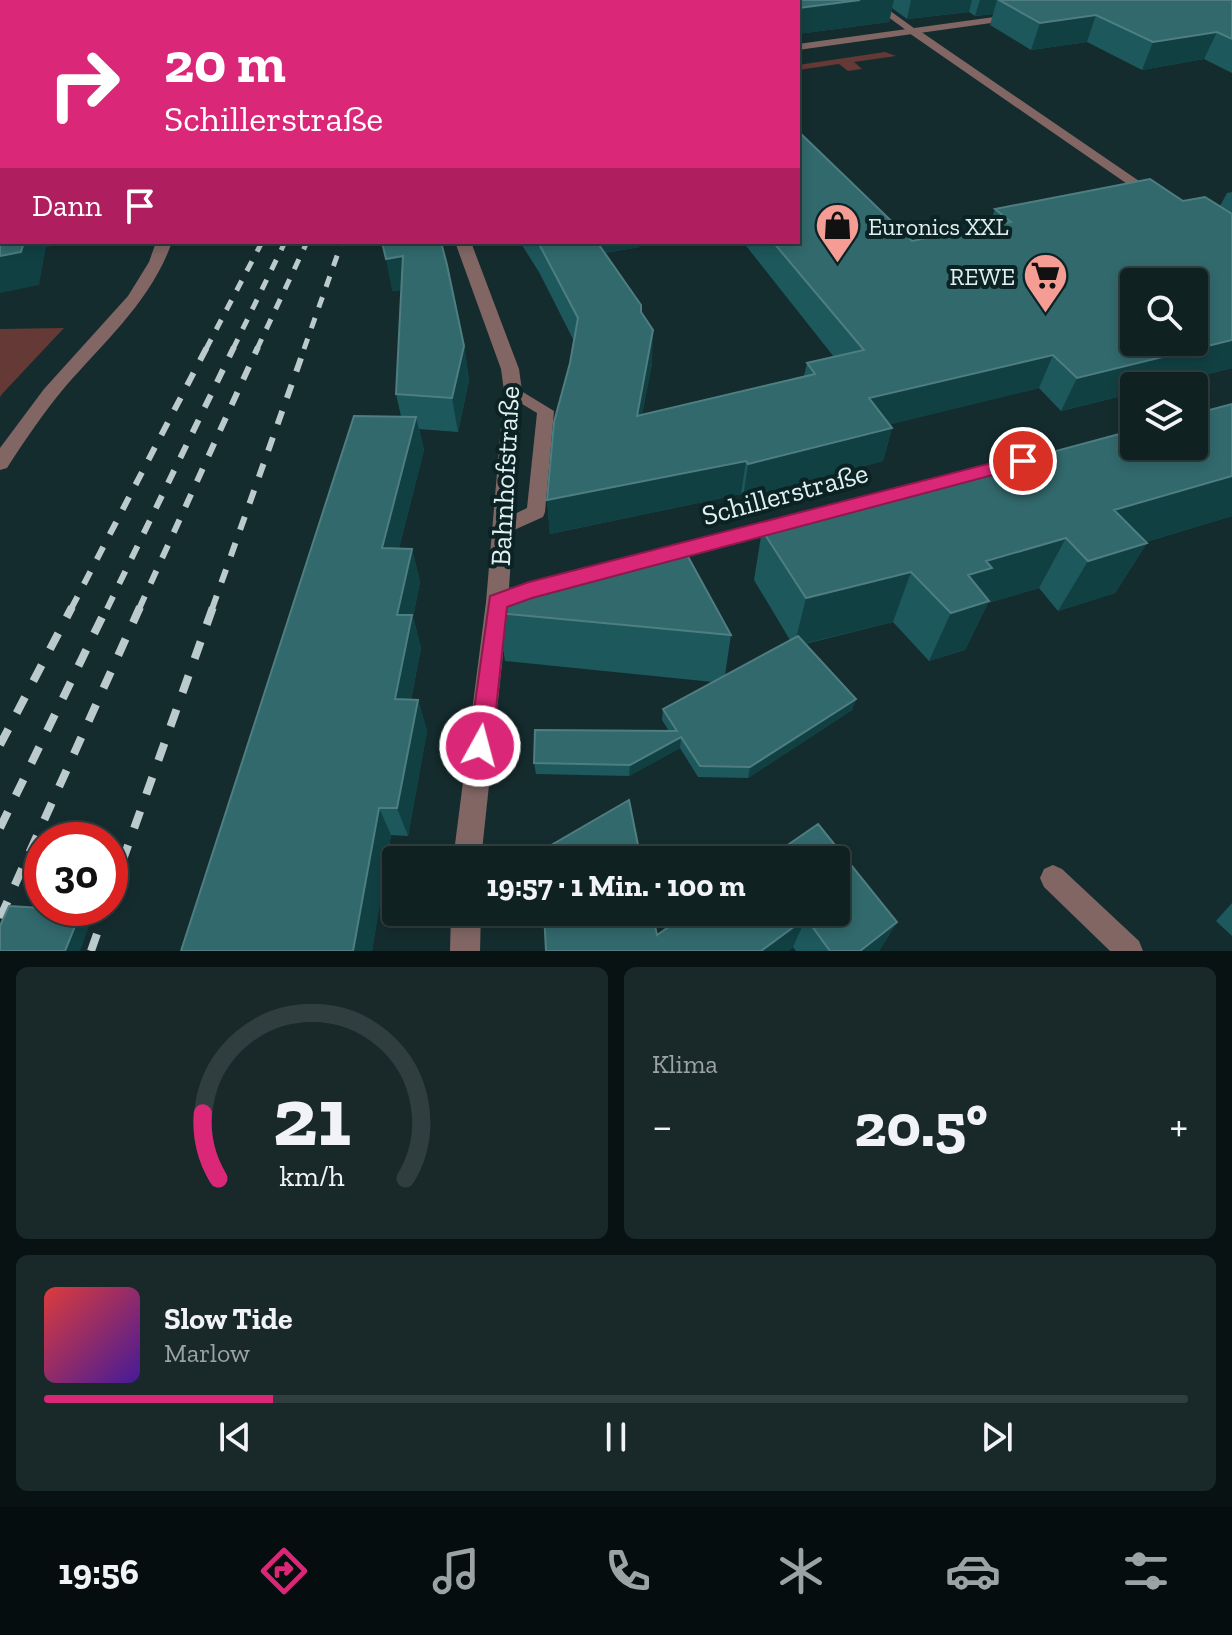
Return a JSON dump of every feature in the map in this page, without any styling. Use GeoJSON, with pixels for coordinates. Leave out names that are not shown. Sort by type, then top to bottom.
{"type":"FeatureCollection","features":[{"type":"Feature","properties":{"kind":"street"},"geometry":{"type":"LineString","coordinates":[[800,47],[1033,14]]}},
{"type":"Feature","properties":{"kind":"street"},"geometry":{"type":"LineString","coordinates":[[913,31],[1168,205]]}},
{"type":"Feature","properties":{"kind":"street"},"geometry":{"type":"LineString","coordinates":[[0,463],[58,383],[125,310],[149,274],[163,244]]}},
{"type":"Feature","properties":{"kind":"street","name":"Bahnhofstraße"},"geometry":{"type":"LineString","coordinates":[[464,244],[510,369],[513,391],[497,602],[469,846]]}},
{"type":"Feature","properties":{"kind":"street","name":"Schillerstraße"},"geometry":{"type":"LineString","coordinates":[[497,602],[529,590],[923,487]]}},
{"type":"Feature","properties":{"kind":"street"},"geometry":{"type":"LineString","coordinates":[[465,951],[466,926]]}},
{"type":"Feature","properties":{"kind":"lane"},"geometry":{"type":"LineString","coordinates":[[869,0],[913,31]]}},
{"type":"Feature","properties":{"kind":"lane"},"geometry":{"type":"LineString","coordinates":[[501,529],[536,512],[546,411],[513,391]]}},
{"type":"Feature","properties":{"kind":"lane"},"geometry":{"type":"LineString","coordinates":[[1053,878],[1129,951]]}},
{"type":"Feature","properties":{"kind":"shaded area"},"geometry":{"type":"Polygon","coordinates":[[[885,52],[896,56],[854,62],[862,69],[848,71],[839,64],[800,70],[800,65],[885,52]]]}},
{"type":"Feature","properties":{"kind":"shaded area"},"geometry":{"type":"Polygon","coordinates":[[[64,328],[2,394],[0,397],[0,329],[64,328]]]}},
{"type":"Feature","properties":{"kind":"building"},"geometry":{"type":"Polygon","coordinates":[[[800,0],[860,0],[800,8],[800,0]]]}},
{"type":"Feature","properties":{"kind":"building"},"geometry":{"type":"Polygon","coordinates":[[[999,0],[1232,0],[1232,39],[1217,32],[1153,42],[1096,15],[1040,23],[999,0]]]}},
{"type":"Feature","properties":{"kind":"building"},"geometry":{"type":"Polygon","coordinates":[[[800,133],[912,241],[1011,222],[995,209],[1150,179],[1183,201],[1205,197],[1232,214],[1232,340],[1208,346],[1208,268],[1120,268],[1120,356],[1167,356],[1077,378],[1053,355],[869,398],[892,428],[748,464],[746,461],[547,500],[554,422],[578,318],[539,244],[598,244],[641,305],[641,312],[653,330],[637,416],[815,374],[807,363],[864,350],[775,244],[800,244],[800,133]]]}},
{"type":"Feature","properties":{"kind":"building"},"geometry":{"type":"Polygon","coordinates":[[[0,244],[23,244],[21,252],[0,256],[0,244]]]}},
{"type":"Feature","properties":{"kind":"building"},"geometry":{"type":"Polygon","coordinates":[[[382,244],[442,244],[464,346],[452,398],[396,394],[403,256],[386,259],[382,244]]]}},
{"type":"Feature","properties":{"kind":"building"},"geometry":{"type":"Polygon","coordinates":[[[1232,404],[1232,476],[1114,510],[1147,543],[1088,561],[1066,538],[986,561],[992,568],[968,575],[989,601],[951,613],[911,572],[806,598],[762,530],[1120,434],[1120,460],[1208,460],[1208,410],[1232,404]]]}},
{"type":"Feature","properties":{"kind":"building"},"geometry":{"type":"Polygon","coordinates":[[[354,416],[416,417],[382,548],[412,549],[397,615],[412,615],[395,699],[418,700],[397,808],[379,808],[353,951],[181,951],[354,416]]]}},
{"type":"Feature","properties":{"kind":"building"},"geometry":{"type":"Polygon","coordinates":[[[686,553],[731,635],[498,613],[499,601],[686,553]]]}},
{"type":"Feature","properties":{"kind":"building"},"geometry":{"type":"Polygon","coordinates":[[[798,636],[856,699],[750,767],[700,766],[681,737],[630,765],[534,763],[535,730],[677,731],[663,709],[798,636]]]}},
{"type":"Feature","properties":{"kind":"building"},"geometry":{"type":"Polygon","coordinates":[[[629,800],[638,846],[550,846],[629,800]]]}},
{"type":"Feature","properties":{"kind":"building"},"geometry":{"type":"Polygon","coordinates":[[[818,824],[836,846],[786,846],[818,824]]]}},
{"type":"Feature","properties":{"kind":"building"},"geometry":{"type":"Polygon","coordinates":[[[850,864],[897,922],[860,951],[830,951],[812,926],[850,926],[850,864]]]}},
{"type":"Feature","properties":{"kind":"building"},"geometry":{"type":"Polygon","coordinates":[[[9,906],[24,907],[24,926],[75,926],[65,951],[0,951],[0,926],[9,906]]]}},
{"type":"Feature","properties":{"kind":"building"},"geometry":{"type":"Polygon","coordinates":[[[545,926],[655,926],[657,935],[670,926],[795,926],[761,951],[546,951],[545,926]]]}},
{"type":"Feature","properties":{"kind":"railway"},"geometry":{"type":"LineString","coordinates":[[206,349],[261,244]]}},
{"type":"Feature","properties":{"kind":"railway"},"geometry":{"type":"LineString","coordinates":[[233,349],[284,244]]}},
{"type":"Feature","properties":{"kind":"railway"},"geometry":{"type":"LineString","coordinates":[[257,349],[306,244]]}},
{"type":"Feature","properties":{"kind":"railway"},"geometry":{"type":"LineString","coordinates":[[304,349],[341,244]]}},
{"type":"Feature","properties":{"kind":"railway"},"geometry":{"type":"LineString","coordinates":[[71,609],[207,347]]}},
{"type":"Feature","properties":{"kind":"railway"},"geometry":{"type":"LineString","coordinates":[[107,609],[234,347]]}},
{"type":"Feature","properties":{"kind":"railway"},"geometry":{"type":"LineString","coordinates":[[139,609],[258,347]]}},
{"type":"Feature","properties":{"kind":"railway"},"geometry":{"type":"LineString","coordinates":[[212,609],[305,347]]}},
{"type":"Feature","properties":{"kind":"railway"},"geometry":{"type":"LineString","coordinates":[[0,745],[72,607]]}},
{"type":"Feature","properties":{"kind":"railway"},"geometry":{"type":"LineString","coordinates":[[0,828],[107,607]]}},
{"type":"Feature","properties":{"kind":"railway"},"geometry":{"type":"LineString","coordinates":[[0,918],[140,607]]}},
{"type":"Feature","properties":{"kind":"railway"},"geometry":{"type":"LineString","coordinates":[[128,845],[213,607]]}},
{"type":"Feature","properties":{"kind":"railway"},"geometry":{"type":"LineString","coordinates":[[91,951],[100,926]]}},
{"type":"Feature","properties":{"kind":"place","name":"Euronics XXL"},"geometry":{"type":"Point","coordinates":[837,265]}},
{"type":"Feature","properties":{"kind":"place","name":"REWE"},"geometry":{"type":"Point","coordinates":[1046,315]}},
{"type":"Feature","properties":{"kind":"route"},"geometry":{"type":"LineString","coordinates":[[480,746],[497,602],[529,590],[1023,461]]}}]}
